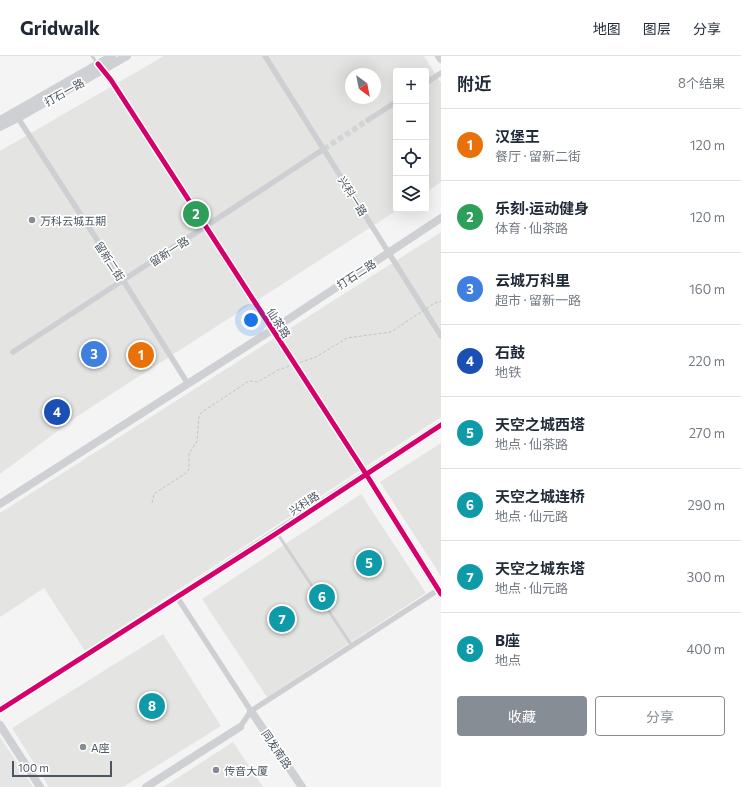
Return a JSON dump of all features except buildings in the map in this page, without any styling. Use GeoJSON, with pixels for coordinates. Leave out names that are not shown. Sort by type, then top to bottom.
{"type":"FeatureCollection","features":[{"type":"Feature","properties":{"kind":"street","name":"打石一路"},"geometry":{"type":"LineString","coordinates":[[0,127],[18,118],[100,67],[112,56]]}},
{"type":"Feature","properties":{"kind":"street","name":"打石一路"},"geometry":{"type":"LineString","coordinates":[[0,120],[100,67],[127,56]]}},
{"type":"Feature","properties":{"kind":"street","name":"兴科一路"},"geometry":{"type":"LineString","coordinates":[[265,56],[441,336]]}},
{"type":"Feature","properties":{"kind":"street","name":"仙茶路"},"geometry":{"type":"LineString","coordinates":[[100,67],[111,80],[440,590]]}},
{"type":"Feature","properties":{"kind":"street"},"geometry":{"type":"LineString","coordinates":[[429,81],[441,73]]}},
{"type":"Feature","properties":{"kind":"street"},"geometry":{"type":"LineString","coordinates":[[368,120],[393,104]]}},
{"type":"Feature","properties":{"kind":"street","name":"留新二街"},"geometry":{"type":"LineString","coordinates":[[18,118],[123,280],[188,384]]}},
{"type":"Feature","properties":{"kind":"street","name":"留新一路"},"geometry":{"type":"LineString","coordinates":[[13,352],[324,149]]}},
{"type":"Feature","properties":{"kind":"street","name":"打石二路"},"geometry":{"type":"LineString","coordinates":[[0,504],[272,330],[441,218]]}},
{"type":"Feature","properties":{"kind":"street","name":"兴科路"},"geometry":{"type":"LineString","coordinates":[[177,597],[441,425]]}},
{"type":"Feature","properties":{"kind":"street"},"geometry":{"type":"LineString","coordinates":[[146,787],[240,727],[251,711],[440,590]]}},
{"type":"Feature","properties":{"kind":"street"},"geometry":{"type":"LineString","coordinates":[[0,710],[177,597],[251,711]]}},
{"type":"Feature","properties":{"kind":"street","name":"同发南路"},"geometry":{"type":"LineString","coordinates":[[251,711],[302,787]]}},
{"type":"Feature","properties":{"kind":"street"},"geometry":{"type":"LineString","coordinates":[[0,725],[40,787]]}},
{"type":"Feature","properties":{"kind":"lane"},"geometry":{"type":"LineString","coordinates":[[92,56],[100,67]]}},
{"type":"Feature","properties":{"kind":"lane"},"geometry":{"type":"LineString","coordinates":[[277,533],[352,646]]}},
{"type":"Feature","properties":{"kind":"path"},"geometry":{"type":"LineString","coordinates":[[152,503],[154,494],[182,476],[189,469],[189,454],[197,441],[198,421],[202,412],[249,381],[258,382],[278,370],[316,357],[347,338],[391,332],[433,304],[441,301]]}},
{"type":"Feature","properties":{"kind":"shaded area"},"geometry":{"type":"Polygon","coordinates":[[[164,56],[424,56],[441,83],[441,182],[429,190],[429,68],[393,68],[393,212],[394,212],[79,415],[0,474],[0,151],[164,56]]]}},
{"type":"Feature","properties":{"kind":"shaded area"},"geometry":{"type":"Polygon","coordinates":[[[441,232],[441,417],[85,651],[44,588],[0,617],[0,513],[441,232]]]}},
{"type":"Feature","properties":{"kind":"shaded area"},"geometry":{"type":"Polygon","coordinates":[[[441,443],[441,576],[380,482],[441,443]]]}},
{"type":"Feature","properties":{"kind":"shaded area"},"geometry":{"type":"Polygon","coordinates":[[[361,494],[426,593],[267,697],[202,599],[361,494]]]}},
{"type":"Feature","properties":{"kind":"shaded area"},"geometry":{"type":"Polygon","coordinates":[[[163,634],[221,726],[123,787],[49,787],[12,728],[163,634]]]}},
{"type":"Feature","properties":{"kind":"shaded area"},"geometry":{"type":"Polygon","coordinates":[[[0,737],[33,787],[0,787],[0,737]]]}},
{"type":"Feature","properties":{"kind":"shaded area"},"geometry":{"type":"Polygon","coordinates":[[[233,742],[263,787],[163,787],[165,786],[233,742]]]}},
{"type":"Feature","properties":{"kind":"tunnel"},"geometry":{"type":"LineString","coordinates":[[324,149],[368,120]]}},
{"type":"Feature","properties":{"kind":"cycle path"},"geometry":{"type":"LineString","coordinates":[[98,64],[111,80],[366,474],[441,594]]}},
{"type":"Feature","properties":{"kind":"cycle path"},"geometry":{"type":"LineString","coordinates":[[0,710],[277,533],[441,425]]}},
{"type":"Feature","properties":{"kind":"place","name":"乐刻·运动健身"},"geometry":{"type":"Point","coordinates":[196,214]}},
{"type":"Feature","properties":{"kind":"place","name":"万科云城五期"},"geometry":{"type":"Point","coordinates":[32,220]}},
{"type":"Feature","properties":{"kind":"place","name":"云城万科里"},"geometry":{"type":"Point","coordinates":[94,354]}},
{"type":"Feature","properties":{"kind":"place","name":"汉堡王"},"geometry":{"type":"Point","coordinates":[141,355]}},
{"type":"Feature","properties":{"kind":"place","name":"石鼓"},"geometry":{"type":"Point","coordinates":[57,412]}},
{"type":"Feature","properties":{"kind":"place","name":"天空之城西塔"},"geometry":{"type":"Point","coordinates":[369,563]}},
{"type":"Feature","properties":{"kind":"place","name":"天空之城连桥"},"geometry":{"type":"Point","coordinates":[322,597]}},
{"type":"Feature","properties":{"kind":"place","name":"天空之城东塔"},"geometry":{"type":"Point","coordinates":[282,619]}},
{"type":"Feature","properties":{"kind":"place","name":"B座"},"geometry":{"type":"Point","coordinates":[152,706]}},
{"type":"Feature","properties":{"kind":"place","name":"A座"},"geometry":{"type":"Point","coordinates":[83,747]}},
{"type":"Feature","properties":{"kind":"place","name":"传音大厦"},"geometry":{"type":"Point","coordinates":[216,770]}}]}
